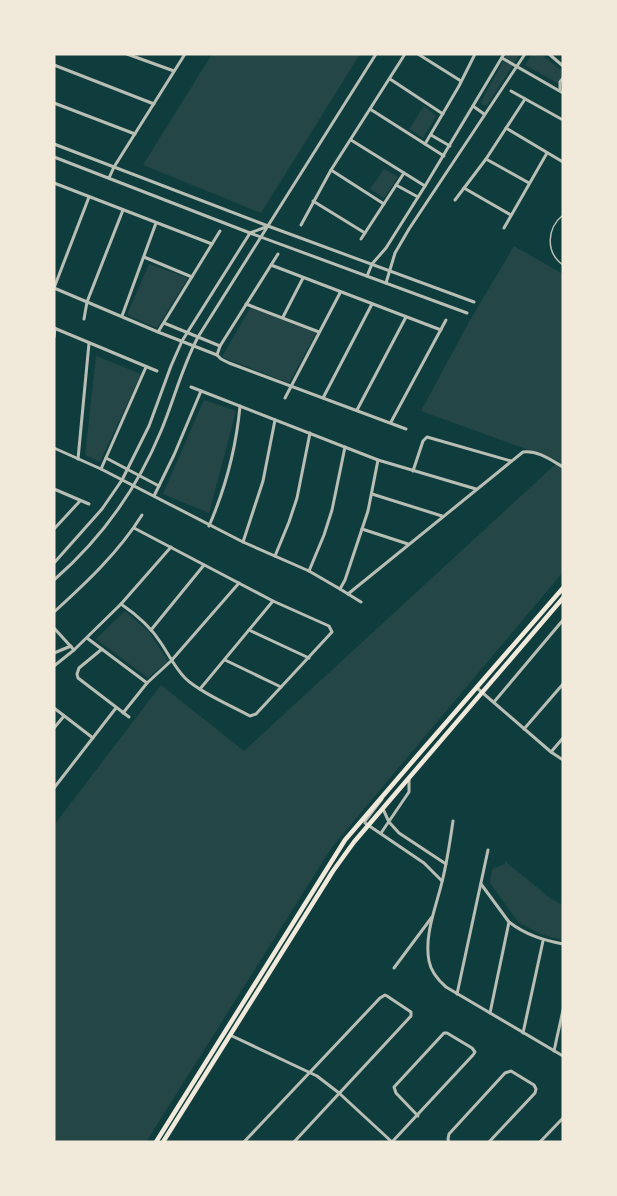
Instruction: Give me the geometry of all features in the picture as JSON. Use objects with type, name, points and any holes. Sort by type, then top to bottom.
[{"type":"main road","points":[[163,1142],[333,871],[368,825],[395,782],[563,588]]},
{"type":"main road","points":[[156,1142],[345,840],[409,776],[563,598]]},
{"type":"street","points":[[127,54],[174,71]]},
{"type":"street","points":[[109,178],[185,54]]},
{"type":"street","points":[[54,580],[95,539],[122,504],[139,476],[161,430],[198,337],[376,54]]},
{"type":"street","points":[[301,225],[331,170],[405,54]]},
{"type":"street","points":[[418,54],[461,81]]},
{"type":"street","points":[[425,144],[475,54]]},
{"type":"street","points":[[386,283],[395,253],[409,229],[525,54]]},
{"type":"street","points":[[549,54],[563,66]]},
{"type":"street","points":[[366,276],[444,156],[502,56],[562,93]]},
{"type":"street","points":[[54,65],[154,104]]},
{"type":"street","points":[[562,93],[559,85],[563,78]]},
{"type":"street","points":[[390,79],[443,114]]},
{"type":"street","points":[[511,91],[563,120]]},
{"type":"street","points":[[455,200],[486,159],[525,99]]},
{"type":"street","points":[[54,103],[135,134]]},
{"type":"street","points":[[473,106],[484,114]]},
{"type":"street","points":[[370,109],[444,156]]},
{"type":"street","points":[[506,128],[563,162]]},
{"type":"street","points":[[431,135],[450,146]]},
{"type":"street","points":[[351,140],[425,186]]},
{"type":"street","points":[[54,144],[474,302]]},
{"type":"street","points":[[504,228],[547,153]]},
{"type":"street","points":[[54,157],[250,233],[467,313]]},
{"type":"street","points":[[486,159],[529,183]]},
{"type":"street","points":[[331,170],[384,204]]},
{"type":"street","points":[[361,239],[404,173]]},
{"type":"street","points":[[54,185],[212,244]]},
{"type":"street","points":[[396,185],[418,197]]},
{"type":"street","points":[[464,188],[511,215]]},
{"type":"street","points":[[89,197],[54,288],[217,355],[229,363],[406,429]]},
{"type":"street","points":[[313,201],[365,232]]},
{"type":"street","points":[[84,319],[87,302],[123,210]]},
{"type":"street","points":[[122,316],[156,223]]},
{"type":"street","points":[[401,224],[409,229]]},
{"type":"street","points":[[54,563],[102,509],[122,480],[149,426],[182,341],[250,233],[268,226]]},
{"type":"street","points":[[158,332],[220,231]]},
{"type":"street","points":[[217,355],[220,346],[278,254]]},
{"type":"street","points":[[144,257],[192,277]]},
{"type":"street","points":[[271,265],[441,330]]},
{"type":"street","points":[[283,318],[303,278]]},
{"type":"street","points":[[285,398],[340,293]]},
{"type":"street","points":[[246,304],[319,332]]},
{"type":"street","points":[[323,398],[372,304]]},
{"type":"street","points":[[357,410],[406,317]]},
{"type":"street","points":[[391,423],[446,320]]},
{"type":"street","points":[[164,322],[220,346]]},
{"type":"street","points":[[54,337],[54,328],[157,371]]},
{"type":"street","points":[[78,459],[89,343]]},
{"type":"street","points":[[101,469],[146,367]]},
{"type":"street","points":[[191,387],[378,460],[476,489]]},
{"type":"street","points":[[153,496],[189,423],[201,391]]},
{"type":"street","points":[[209,526],[219,503],[231,463],[240,406]]},
{"type":"street","points":[[243,542],[263,481],[275,420]]},
{"type":"street","points":[[275,556],[297,498],[310,434]]},
{"type":"street","points":[[413,471],[423,441],[427,437],[511,461]]},
{"type":"street","points":[[54,447],[209,526],[309,571],[360,602]]},
{"type":"street","points":[[309,571],[332,510],[345,447]]},
{"type":"street","points":[[348,594],[520,453],[527,451],[549,458],[563,467]]},
{"type":"street","points":[[106,458],[159,486]]},
{"type":"street","points":[[340,589],[362,529],[372,494],[378,460]]},
{"type":"street","points":[[54,489],[89,504]]},
{"type":"street","points":[[372,494],[443,516]]},
{"type":"street","points":[[54,529],[80,501]]},
{"type":"street","points":[[54,612],[98,570],[134,528],[142,515]]},
{"type":"street","points":[[121,604],[152,630],[171,661],[186,679],[250,716],[256,714],[331,634],[332,630],[329,626],[273,601],[134,528]]},
{"type":"street","points":[[362,529],[408,544]]},
{"type":"street","points":[[58,663],[54,654],[73,648],[87,638],[121,604],[171,547]]},
{"type":"street","points":[[152,630],[204,565]]},
{"type":"street","points":[[123,713],[147,683],[171,661],[239,583]]},
{"type":"street","points":[[200,689],[273,601]]},
{"type":"street","points":[[494,702],[563,620]]},
{"type":"street","points":[[54,628],[73,648]]},
{"type":"street","points":[[249,630],[309,658]]},
{"type":"street","points":[[87,638],[147,683]]},
{"type":"street","points":[[54,666],[73,648]]},
{"type":"street","points":[[102,649],[79,668],[77,674],[80,681],[129,717]]},
{"type":"street","points":[[225,660],[281,687]]},
{"type":"street","points":[[524,729],[563,684]]},
{"type":"street","points":[[477,687],[551,753],[563,760]]},
{"type":"street","points":[[54,708],[93,738]]},
{"type":"street","points":[[54,788],[116,708]]},
{"type":"street","points":[[54,728],[64,716]]},
{"type":"street","points":[[551,753],[563,738]]},
{"type":"street","points":[[381,833],[409,792],[409,776]]},
{"type":"street","points":[[377,808],[405,838],[446,864]]},
{"type":"street","points":[[453,821],[428,945],[431,970],[439,981],[457,994],[563,1056]]},
{"type":"street","points":[[368,825],[424,863],[442,880]]},
{"type":"street","points":[[457,994],[488,850]]},
{"type":"street","points":[[481,884],[509,922],[544,940],[563,944]]},
{"type":"street","points":[[394,968],[433,915]]},
{"type":"street","points":[[490,1013],[509,922]]},
{"type":"street","points":[[523,1033],[544,940]]},
{"type":"street","points":[[243,1142],[380,998],[385,995],[411,1012],[412,1014],[294,1142]]},
{"type":"street","points":[[554,1051],[563,1010]]},
{"type":"street","points":[[230,1035],[310,1072],[339,1094],[392,1142],[418,1116],[475,1052],[446,1033],[394,1087],[396,1093],[418,1116]]},
{"type":"street","points":[[449,1142],[450,1134],[503,1075],[511,1071],[534,1085],[535,1093],[489,1142]]},
{"type":"street","points":[[540,1142],[563,1118]]},
{"type":"lane","points":[[563,215],[554,223],[550,240],[557,261],[563,265]]},
{"type":"shaded area","points":[[212,54],[360,54],[261,213],[143,165]]},
{"type":"shaded area","points":[[507,54],[520,54],[487,105],[483,105],[481,102]]},
{"type":"shaded area","points":[[532,54],[541,54],[563,72],[563,86],[525,65]]},
{"type":"shaded area","points":[[424,106],[436,116],[423,138],[409,129]]},
{"type":"shaded area","points":[[384,169],[398,177],[384,198],[370,189]]},
{"type":"shaded area","points":[[514,246],[563,274],[563,572],[332,847],[146,1142],[54,1142],[54,825],[161,685],[244,751],[559,461],[421,411],[469,322]]},
{"type":"shaded area","points":[[149,264],[188,278],[157,328],[127,315]]},
{"type":"shaded area","points":[[251,307],[316,333],[289,383],[222,357]]},
{"type":"shaded area","points":[[96,356],[141,374],[100,462],[85,455]]},
{"type":"shaded area","points":[[204,400],[236,411],[209,513],[163,494]]},
{"type":"shaded area","points":[[125,611],[149,632],[168,661],[148,678],[96,639]]},
{"type":"shaded area","points":[[505,861],[551,899],[563,905],[563,940],[543,935],[518,922],[490,883],[492,869],[505,864]]}]
